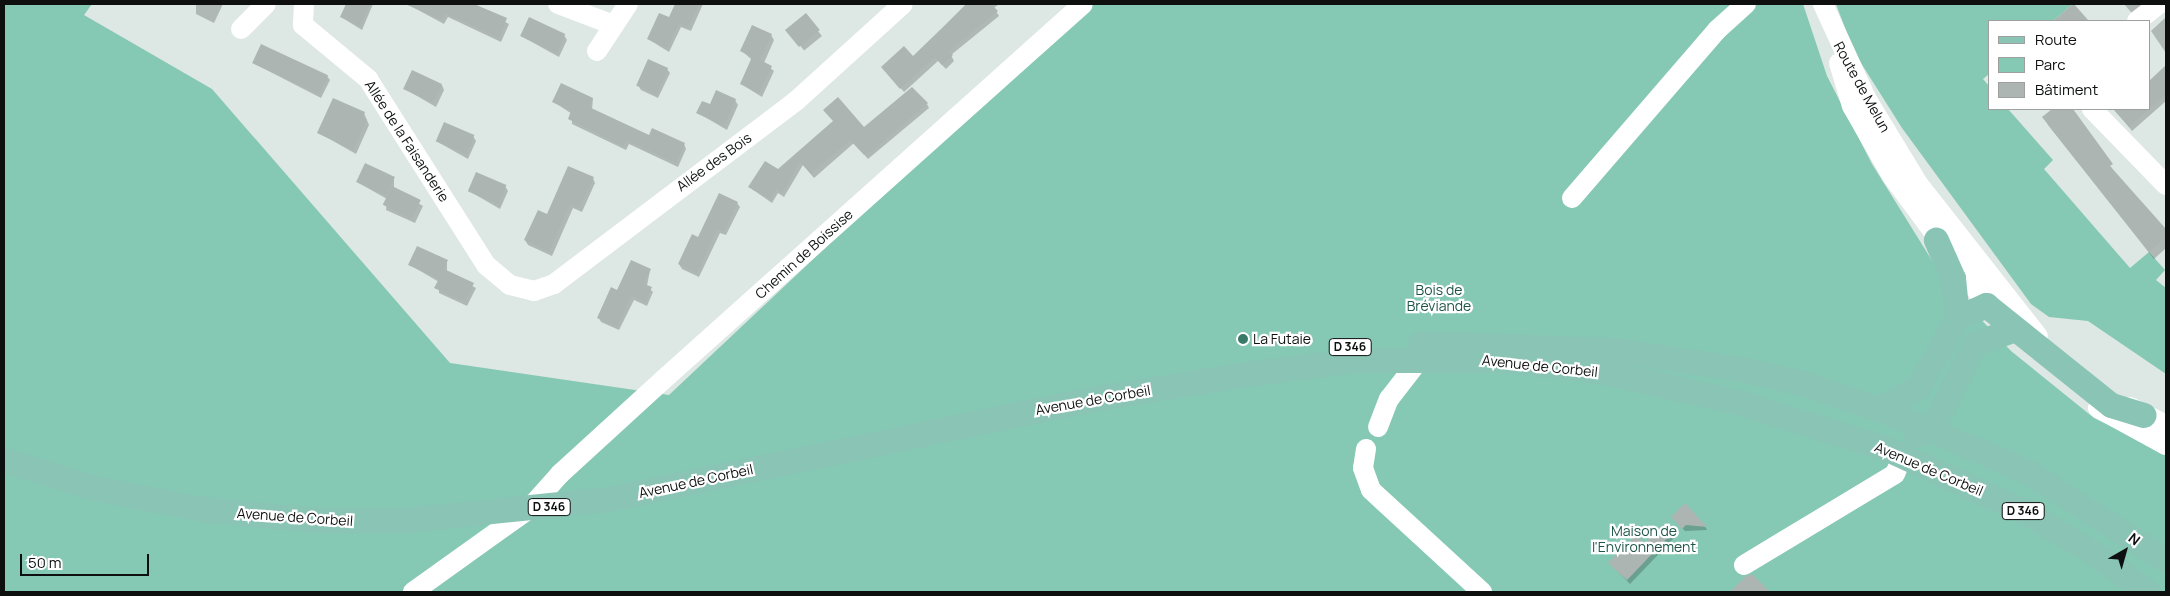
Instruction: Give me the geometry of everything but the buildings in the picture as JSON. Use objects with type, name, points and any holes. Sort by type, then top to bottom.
[{"type":"main road","points":[[1936,240],[1953,278],[1957,318]]},
{"type":"main road","points":[[1912,435],[1918,387],[1957,318],[1993,294]]},
{"type":"main road","points":[[1912,435],[1950,392],[1974,344],[1993,294]]},
{"type":"main road","points":[[1993,294],[2104,400],[2143,415]]},
{"type":"main road","points":[[1974,344],[2009,331]]},
{"type":"main road","name":"D 346","points":[[1091,399],[1224,367],[1325,349],[1455,342],[1615,350],[1741,369],[1879,408],[1912,435],[1976,447],[2102,516],[2166,560]]},
{"type":"main road","name":"Avenue de Corbeil","points":[[4,460],[144,500],[251,516],[361,521],[528,510],[608,499],[1091,399],[1354,360],[1506,360],[1600,371],[1738,402],[1912,435],[1928,466],[2021,510],[2094,552],[2148,592]]},
{"type":"main road","points":[[1879,408],[1918,387]]},
{"type":"main road","points":[[1950,392],[1961,426],[1976,447]]},
{"type":"street","points":[[241,29],[266,4]]},
{"type":"street","name":"Allée de la Faisanderie","points":[[300,4],[303,24],[368,79],[486,265],[510,285]]},
{"type":"street","points":[[558,4],[611,24]]},
{"type":"street","points":[[596,51],[611,24],[628,4]]},
{"type":"street","name":"Allée des Bois","points":[[510,285],[534,291],[554,284],[796,102],[903,4]]},
{"type":"street","name":"Chemin de Boissise","points":[[413,592],[528,510],[636,404],[1083,4]]},
{"type":"street","points":[[1572,198],[1717,30],[1746,4]]},
{"type":"street","points":[[1823,4],[1835,36]]},
{"type":"street","points":[[2139,20],[2158,4]]},
{"type":"street","name":"Route de Melun","points":[[1835,36],[1852,106],[1892,176],[1936,240],[1993,294]]},
{"type":"street","name":"Route de Melun","points":[[1835,36],[1918,185],[1993,294]]},
{"type":"street","points":[[2093,110],[2166,185]]},
{"type":"street","points":[[1993,294],[2009,331],[2094,405],[2166,445]]},
{"type":"street","points":[[1378,427],[1388,399],[1420,359]]},
{"type":"street","points":[[2143,415],[2166,425]]},
{"type":"street","points":[[1744,565],[1895,474],[1912,435]]},
{"type":"street","points":[[1366,448],[1363,468],[1370,490],[1482,592]]},
{"type":"green space","name":"Bois de Bréviande","points":[[4,4],[92,4],[84,15],[212,89],[450,363],[669,395],[1084,4],[1803,4],[1827,76],[1872,164],[1946,283],[2011,351],[2094,418],[2166,453],[2166,592],[4,592]]},
{"type":"green space","points":[[1836,4],[2073,4],[2054,20],[1988,20],[1988,75],[1983,79],[1988,85],[1988,110],[2009,110],[2053,160],[2044,169],[2130,268],[2149,252],[2165,270],[2156,280],[2166,288],[2166,374],[2088,321],[2049,317],[2031,304],[1902,128],[1854,52]]},
{"type":"place","name":"La Futaie","points":[[1243,339]]},
{"type":"park label","name":"Maison de l'Environnement","points":[[1644,540]]}]
